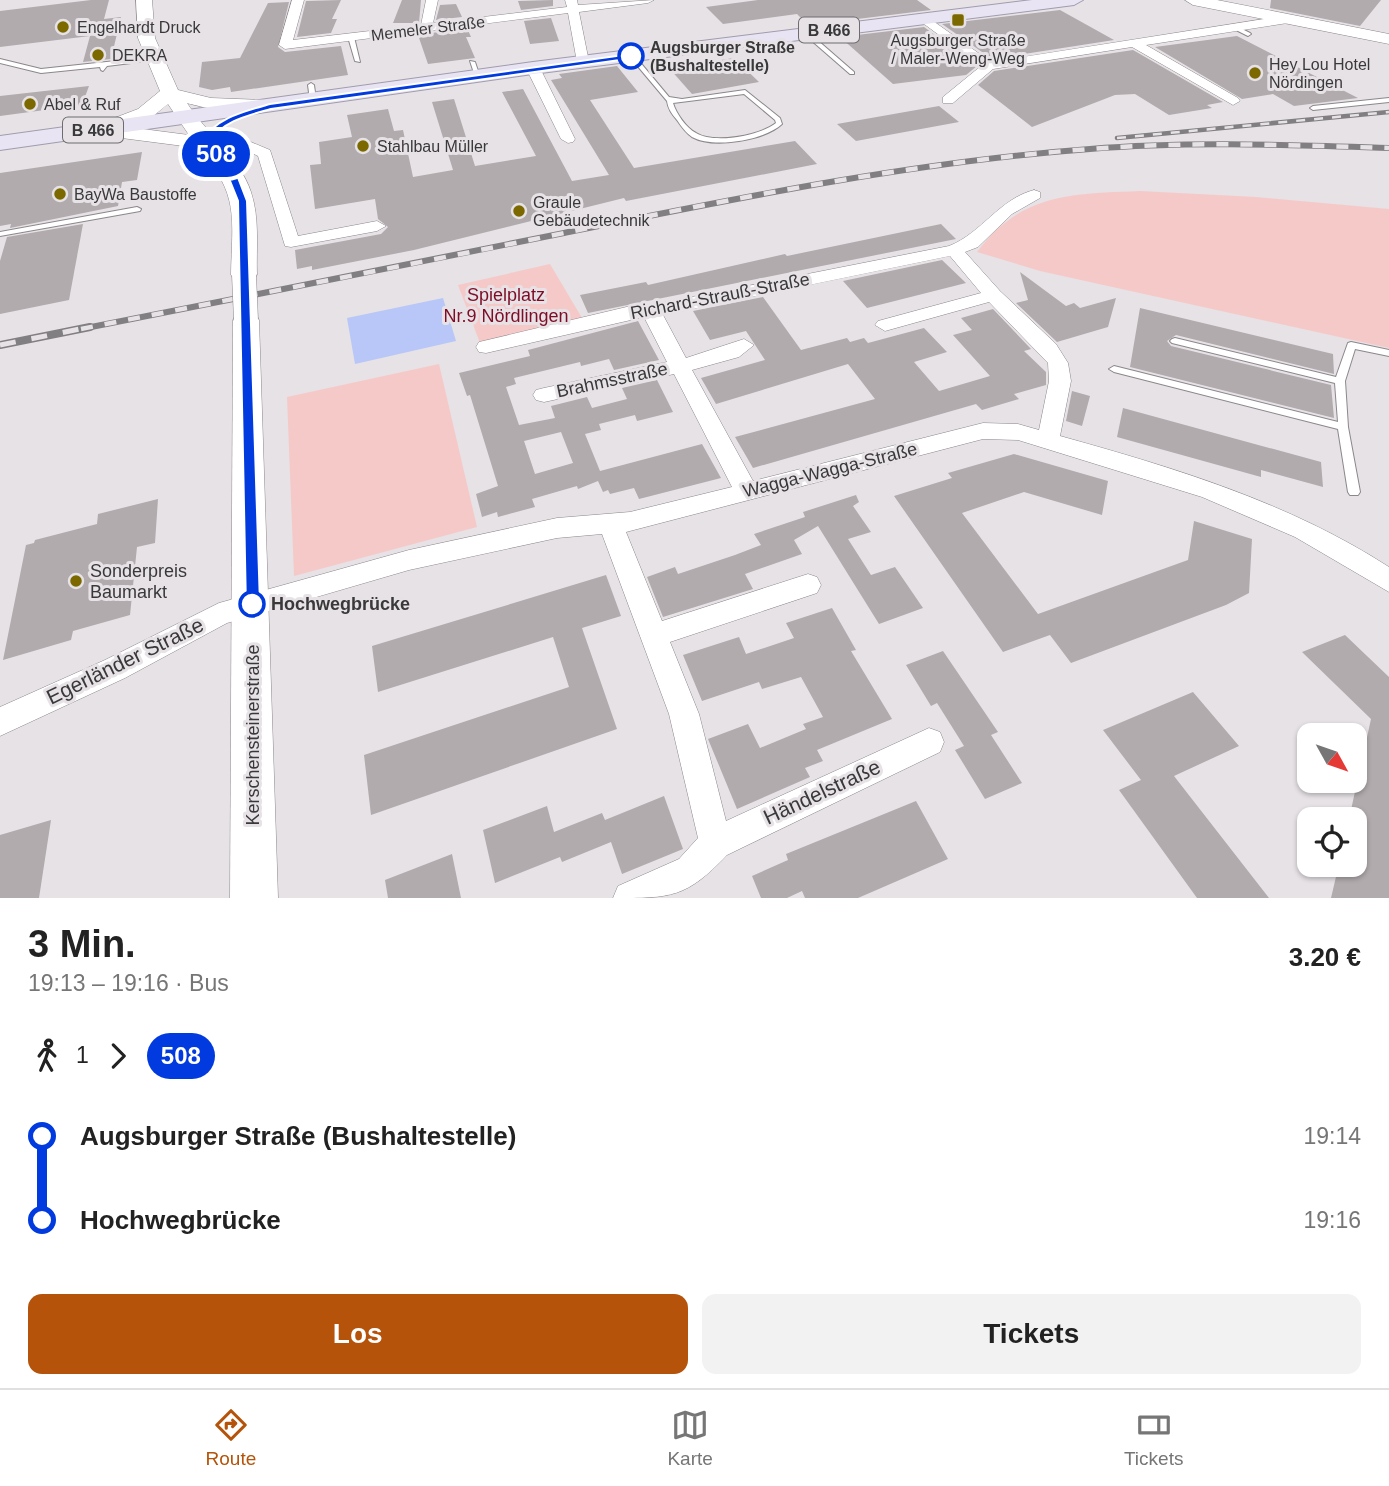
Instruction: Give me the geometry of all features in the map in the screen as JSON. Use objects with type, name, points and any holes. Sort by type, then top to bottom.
[{"type":"main road","name":"B 466","points":[[0,143],[270,106],[312,93],[475,69],[533,68],[1074,0]]},
{"type":"street","points":[[144,0],[143,9],[153,59],[169,93],[206,143]]},
{"type":"street","name":"Memeler Straße","points":[[298,0],[285,45],[426,28],[571,5],[639,1]]},
{"type":"street","points":[[426,28],[432,0]]},
{"type":"street","points":[[1193,0],[1389,39]]},
{"type":"street","points":[[571,5],[583,62]]},
{"type":"street","points":[[1240,10],[1254,20],[1246,30]]},
{"type":"street","points":[[922,18],[989,66]]},
{"type":"street","points":[[948,100],[989,66],[1246,30],[1290,19]]},
{"type":"street","points":[[1135,44],[1233,101]]},
{"type":"street","points":[[533,68],[568,139]]},
{"type":"street","points":[[169,93],[211,104],[270,106]]},
{"type":"street","points":[[103,129],[145,113],[169,93]]},
{"type":"street","points":[[206,143],[217,126],[270,106]]},
{"type":"street","points":[[103,129],[206,143],[246,145],[265,153],[291,242],[377,226]]},
{"type":"street","name":"Kerschensteinerstraße","points":[[206,143],[226,166],[241,193],[252,604],[254,898]]},
{"type":"street","name":"Richard-Strauß-Straße","points":[[486,347],[635,311],[651,312],[954,250],[972,243],[1006,210],[1034,195]]},
{"type":"street","points":[[954,250],[993,295],[1049,349],[1058,363],[1060,381],[1048,441]]},
{"type":"street","points":[[885,325],[993,295]]},
{"type":"street","name":"Brahmsstraße","points":[[651,312],[746,491]]},
{"type":"street","name":"Brahmsstraße","points":[[544,395],[679,365],[699,356],[732,352],[744,345]]},
{"type":"street","name":"Wagga-Wagga-Straße","points":[[252,604],[450,552],[557,528],[611,525],[983,431],[1018,432],[1221,496],[1324,539],[1389,581]]},
{"type":"street","points":[[611,525],[656,635],[684,714],[715,843]]},
{"type":"street","points":[[656,635],[808,585]]},
{"type":"street","name":"Egerländer Straße","points":[[0,722],[115,669],[219,614],[252,604]]},
{"type":"street","name":"Händelstraße","points":[[630,898],[691,871],[715,843],[929,742]]},
{"type":"lane","points":[[806,33],[852,73]]},
{"type":"lane","points":[[351,37],[358,61]]},
{"type":"lane","points":[[632,56],[663,96],[670,100],[745,92],[778,119],[779,124],[771,131],[752,135],[705,139],[690,131],[670,108],[670,100]]},
{"type":"lane","points":[[0,61],[41,71],[103,68],[153,59]]},
{"type":"lane","points":[[1313,108],[1389,100]]},
{"type":"lane","points":[[0,234],[137,209]]},
{"type":"lane","points":[[1175,341],[1340,381]]},
{"type":"lane","points":[[1354,492],[1343,427],[1340,381],[1351,345],[1389,353]]},
{"type":"lane","points":[[1114,369],[1343,427]]},
{"type":"green space","points":[[1140,191],[1256,197],[1389,209],[1389,348],[1040,271],[977,252],[994,232],[1031,207],[1071,196]]},
{"type":"green space","name":"Spielplatz Nr.9 Nördlingen","points":[[550,264],[582,318],[480,343],[458,285]]},
{"type":"green space","points":[[439,364],[477,527],[294,576],[287,397]]},
{"type":"water","points":[[443,298],[456,341],[355,364],[347,318]]},
{"type":"building","name":"Engelhardt Druck","points":[[109,0],[104,19],[121,17],[111,59],[83,62],[90,36],[0,47],[0,11]]},
{"type":"building","points":[[341,0],[332,19],[337,19],[331,33],[297,37],[306,1]]},
{"type":"building","points":[[402,0],[421,0],[419,23],[393,23]]},
{"type":"building","points":[[553,0],[553,6],[521,10],[518,1]]},
{"type":"building","points":[[758,0],[917,0],[931,10],[808,25],[797,14],[723,24],[706,7]]},
{"type":"building","points":[[1271,0],[1381,0],[1360,26],[1270,8]]},
{"type":"building","points":[[289,2],[278,47],[285,52],[341,46],[348,75],[231,92],[230,87],[212,90],[199,87],[202,62],[240,58],[268,3]]},
{"type":"building","points":[[456,4],[462,17],[436,20],[440,5]]},
{"type":"building","points":[[1060,10],[1114,40],[992,59],[942,24]]},
{"type":"building","points":[[551,18],[559,41],[530,44],[524,21]]},
{"type":"building","points":[[924,27],[977,66],[966,75],[893,84],[840,37]]},
{"type":"building","points":[[467,28],[471,37],[466,37],[475,58],[428,64],[418,35]]},
{"type":"building","points":[[1237,36],[1358,98],[1294,106],[1273,94],[1242,99],[1155,47]]},
{"type":"building","points":[[1133,50],[1223,102],[1207,105],[1212,108],[1169,115],[1135,94],[1115,95],[1032,127],[978,85],[994,71]]},
{"type":"building","points":[[734,58],[759,82],[692,94],[669,68]]},
{"type":"building","points":[[617,66],[638,92],[590,100],[634,168],[795,141],[817,164],[626,201],[624,198],[414,250],[312,270],[312,266],[297,269],[295,250],[381,234],[388,227],[378,219],[375,199],[315,209],[310,165],[321,164],[319,142],[352,137],[347,115],[388,109],[394,131],[403,130],[413,177],[453,170],[432,102],[454,99],[475,166],[536,156],[502,92],[523,89],[572,181],[609,175],[551,80],[562,78],[559,74]]},
{"type":"building","points":[[89,86],[82,105],[0,116],[0,96]]},
{"type":"building","points":[[939,106],[959,122],[856,141],[837,124]]},
{"type":"building","name":"BayWa Baustoffe","points":[[142,152],[137,180],[122,182],[118,206],[10,228],[11,224],[0,226],[0,173]]},
{"type":"building","points":[[83,224],[69,300],[0,314],[0,261],[7,237]]},
{"type":"building","points":[[941,224],[956,239],[588,313],[580,295],[646,282],[648,285],[785,254],[787,256]]},
{"type":"building","points":[[942,260],[966,283],[867,308],[843,281]]},
{"type":"building","points":[[1020,272],[1066,306],[1074,303],[1080,308],[1116,298],[1108,327],[1057,342],[1016,303],[1028,300]]},
{"type":"building","points":[[763,297],[801,350],[847,338],[850,342],[864,338],[868,343],[924,328],[947,352],[914,362],[939,391],[990,376],[953,335],[972,330],[961,318],[993,309],[1031,349],[1024,351],[1046,372],[1046,385],[1014,394],[1019,399],[982,410],[976,404],[753,468],[735,437],[875,399],[848,364],[716,404],[701,378],[765,360],[746,331],[710,340],[693,311]]},
{"type":"building","points":[[1140,308],[1333,354],[1334,374],[1176,335],[1167,341],[1171,346],[1331,385],[1334,418],[1130,367]]},
{"type":"building","points":[[638,321],[659,360],[614,370],[609,359],[581,366],[580,362],[514,378],[516,384],[506,387],[519,425],[555,418],[551,406],[587,397],[592,408],[627,399],[622,388],[657,380],[673,412],[637,421],[635,415],[599,424],[601,430],[585,434],[600,471],[702,444],[721,478],[639,499],[634,488],[610,494],[608,490],[603,492],[598,481],[578,489],[577,486],[532,499],[535,507],[498,517],[497,512],[482,517],[476,494],[498,486],[470,395],[467,396],[459,373],[530,356],[528,350]],"holes":[[[561,432],[573,463],[535,474],[524,441]]]},
{"type":"building","points":[[1072,391],[1090,396],[1082,426],[1066,421]]},
{"type":"building","points":[[1123,408],[1321,462],[1323,487],[1261,470],[1261,477],[1117,437]]},
{"type":"building","points":[[1014,454],[1108,481],[1102,515],[1024,492],[962,513],[1038,614],[1188,560],[1194,521],[1252,539],[1249,593],[1226,605],[1071,663],[1050,635],[1003,652],[894,496],[952,478],[948,473]]},
{"type":"building","points":[[856,495],[859,502],[853,506],[871,532],[848,539],[871,575],[895,567],[923,608],[879,624],[818,526],[794,540],[802,554],[745,574],[753,589],[663,617],[647,577],[675,567],[678,574],[761,545],[754,534],[805,517],[803,512]]},
{"type":"building","name":"Sonderpreis Baumarkt","points":[[158,499],[155,543],[137,547],[130,615],[73,631],[71,640],[3,660],[26,545],[34,543],[35,540],[97,524],[98,514]]},
{"type":"building","points":[[606,575],[621,616],[582,628],[617,729],[371,815],[364,755],[569,687],[553,637],[378,692],[372,646]]},
{"type":"building","points":[[832,608],[856,650],[851,651],[892,719],[817,750],[823,761],[805,768],[810,777],[737,809],[708,739],[748,724],[760,748],[806,729],[803,724],[823,717],[801,677],[762,689],[759,682],[702,701],[683,655],[739,637],[746,654],[794,638],[786,623]]},
{"type":"building","points":[[1345,635],[1389,677],[1389,898],[1331,898],[1336,877],[1367,877],[1367,807],[1352,807],[1355,793],[1367,793],[1367,737],[1371,719],[1302,652]]},
{"type":"building","points":[[943,651],[998,732],[991,735],[1022,783],[985,799],[955,750],[964,746],[937,703],[931,706],[906,665]]},
{"type":"building","points":[[1193,692],[1239,746],[1174,776],[1269,898],[1197,898],[1119,790],[1141,780],[1103,730]]},
{"type":"building","points":[[664,796],[683,849],[622,874],[611,842],[562,862],[560,857],[495,883],[483,830],[547,806],[554,832],[602,813],[605,820]]},
{"type":"building","points":[[916,801],[948,859],[858,898],[805,898],[802,891],[787,898],[761,898],[752,876],[788,860],[786,854]]},
{"type":"building","points":[[51,820],[39,898],[0,898],[0,835]]},
{"type":"building","points":[[452,854],[461,898],[388,898],[385,880]]},
{"type":"railway","points":[[1117,138],[1389,112]]},
{"type":"railway","points":[[81,329],[760,194],[892,172],[1024,155],[1164,145],[1389,148]]},
{"type":"railway","points":[[0,345],[90,327]]},
{"type":"bus line","name":"508","points":[[252,604],[243,201],[232,175],[206,143],[210,133],[217,126],[234,118],[270,106],[631,56]]},
{"type":"place","name":"Augsburger Straße / Maler-Weng-Weg","points":[[958,20]]},
{"type":"place","name":"Engelhardt Druck","points":[[63,27]]},
{"type":"place","name":"DEKRA","points":[[98,55]]},
{"type":"place","name":"Augsburger Straße (Bushaltestelle)","points":[[631,56]]},
{"type":"place","name":"Hey Lou Hotel Nördingen","points":[[1255,73]]},
{"type":"place","name":"Abel & Ruf","points":[[30,104]]},
{"type":"place","name":"Stahlbau Müller","points":[[363,146]]},
{"type":"place","name":"BayWa Baustoffe","points":[[60,194]]},
{"type":"place","name":"Graule Gebäudetechnik","points":[[519,211]]},
{"type":"place","name":"Sonderpreis Baumarkt","points":[[76,581]]},
{"type":"place","name":"Hochwegbrücke","points":[[252,604]]}]
